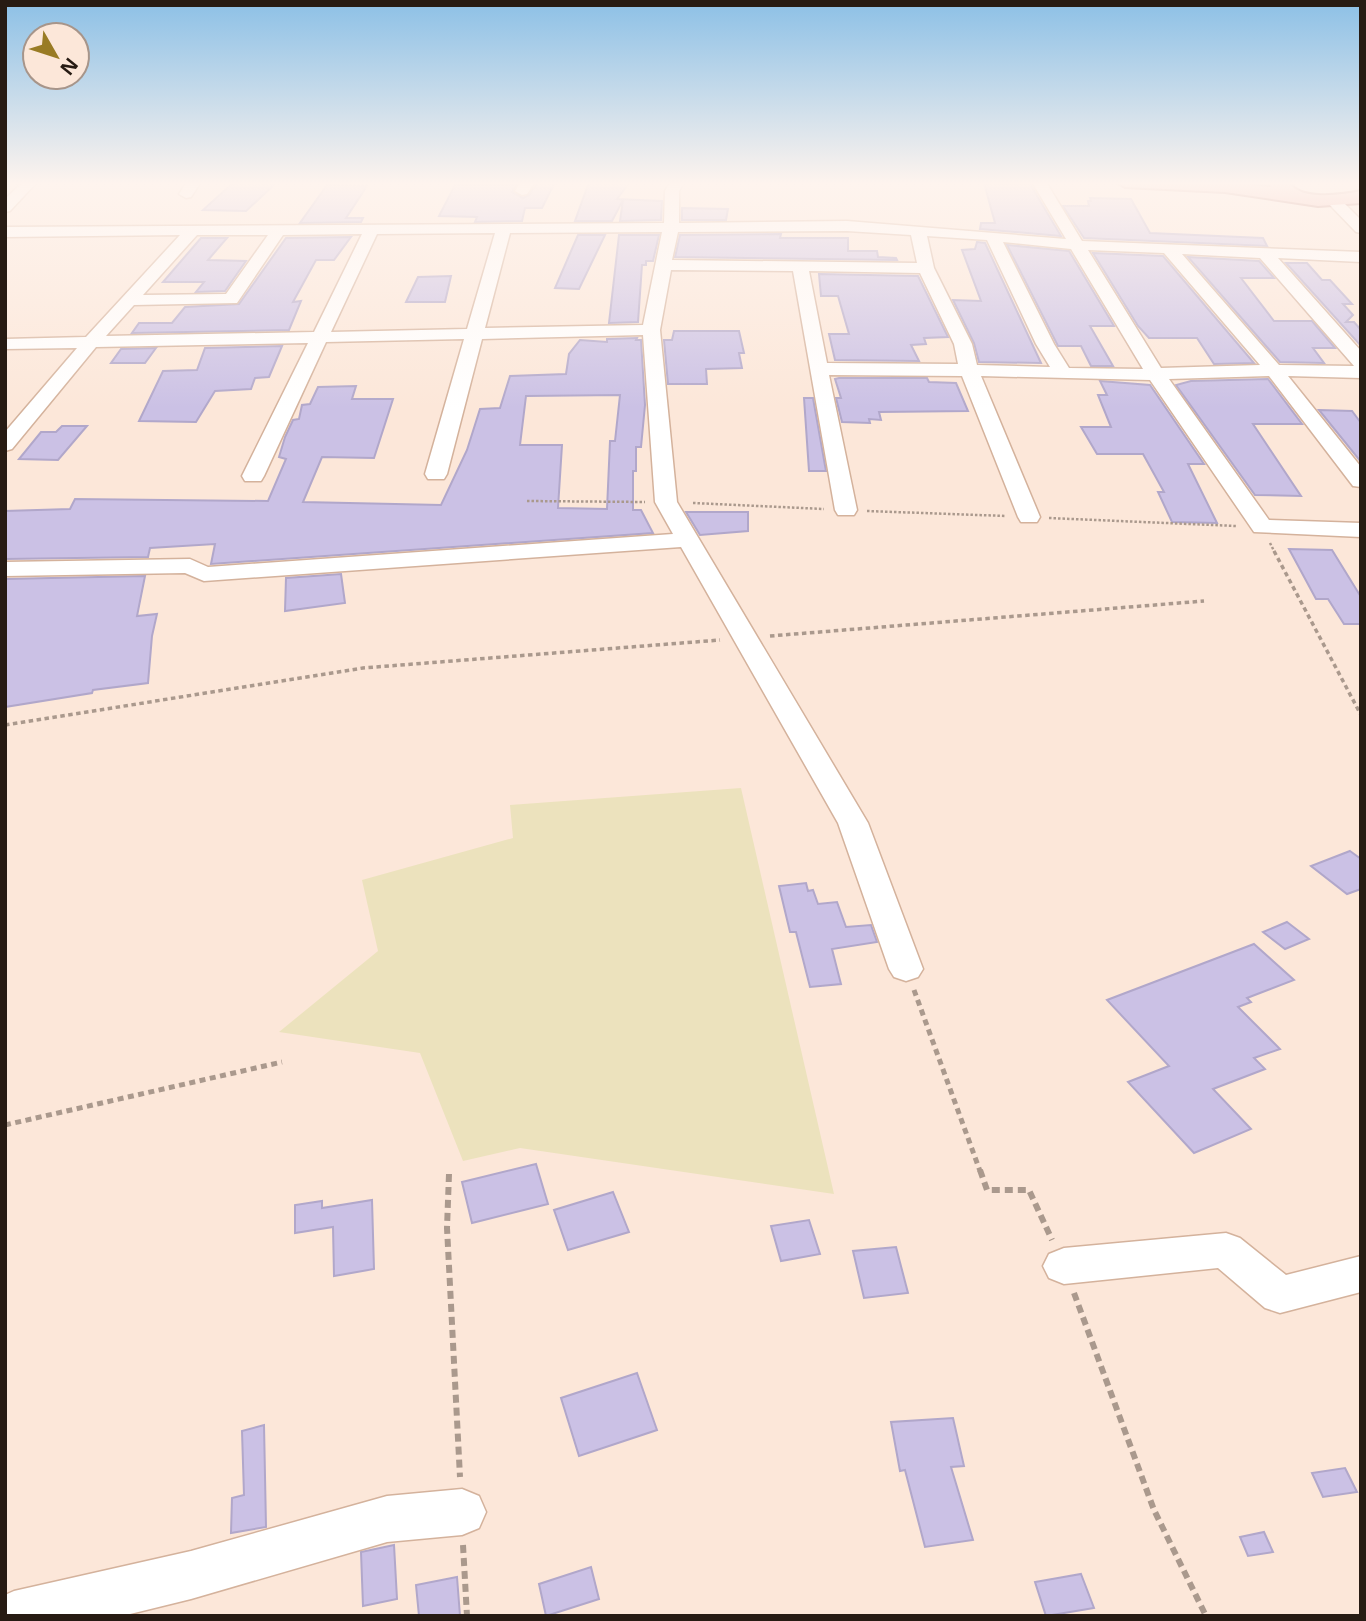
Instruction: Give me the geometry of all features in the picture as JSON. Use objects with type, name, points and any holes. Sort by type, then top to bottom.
[{"type":"street","points":[[5,445],[92,341],[168,258]]},
{"type":"street","points":[[129,300],[231,299],[260,258]]},
{"type":"street","points":[[253,476],[358,258]]},
{"type":"street","points":[[436,474],[496,258]]},
{"type":"street","points":[[665,258],[652,330],[666,502],[853,823],[906,970]]},
{"type":"street","points":[[924,258],[926,268],[963,344],[970,370],[1029,517]]},
{"type":"street","points":[[1003,258],[1045,344],[1063,373]]},
{"type":"street","points":[[1084,258],[1225,476],[1262,527],[1361,530]]},
{"type":"street","points":[[1177,258],[1274,370],[1361,481]]},
{"type":"street","points":[[1269,258],[1361,363]]},
{"type":"street","points":[[663,265],[926,268]]},
{"type":"street","points":[[800,268],[846,510]]},
{"type":"street","points":[[5,344],[652,330]]},
{"type":"street","points":[[819,369],[1120,375],[1274,370],[1361,373]]},
{"type":"street","points":[[5,569],[190,566],[204,574],[689,540]]},
{"type":"street","points":[[1064,1266],[1226,1250],[1280,1295],[1361,1274]]},
{"type":"street","points":[[13,1616],[191,1576],[387,1519],[462,1512]]},
{"type":"path","points":[[527,501],[666,502],[1262,527],[1361,715]]},
{"type":"path","points":[[5,725],[363,668],[1204,601]]},
{"type":"path","points":[[5,1125],[282,1062]]},
{"type":"path","points":[[449,1174],[447,1228],[467,1616]]},
{"type":"sand","points":[[741,788],[834,1194],[520,1148],[463,1161],[420,1053],[279,1032],[378,951],[362,880],[513,838],[510,805]]},
{"type":"building","points":[[184,258],[246,261],[225,291],[196,292],[204,282],[163,282]]},
{"type":"building","points":[[272,258],[336,258],[334,260],[316,260],[293,302],[301,301],[289,330],[132,333],[139,323],[172,323],[185,307],[239,304]]},
{"type":"building","points":[[568,258],[594,258],[579,289],[555,288]]},
{"type":"building","points":[[616,258],[654,258],[653,261],[646,261],[646,265],[642,265],[638,322],[609,323]]},
{"type":"building","points":[[723,258],[890,258],[897,260]]},
{"type":"building","points":[[965,258],[992,258],[1041,363],[979,362],[974,343],[953,300],[981,301]]},
{"type":"building","points":[[1013,258],[1073,258],[1114,326],[1090,326],[1113,366],[1091,366],[1081,346],[1058,346]]},
{"type":"building","points":[[1096,258],[1164,258],[1254,363],[1214,364],[1197,338],[1149,338],[1138,326]]},
{"type":"building","points":[[1189,258],[1259,261],[1274,278],[1241,278],[1274,321],[1312,321],[1335,348],[1313,348],[1324,363],[1280,362]]},
{"type":"building","points":[[1286,263],[1307,263],[1322,280],[1330,280],[1352,304],[1343,304],[1353,315],[1346,322],[1354,322],[1361,330],[1361,346]]},
{"type":"building","points":[[819,274],[918,276],[948,337],[924,338],[926,344],[911,345],[919,361],[835,360],[829,334],[849,334],[838,296],[821,296]]},
{"type":"building","points":[[451,276],[445,302],[406,302],[418,277]]},
{"type":"building","points":[[674,331],[739,331],[744,353],[739,353],[742,368],[706,369],[707,384],[668,384],[664,340],[672,340]]},
{"type":"building","points":[[607,339],[641,340],[645,405],[641,447],[636,447],[636,471],[633,471],[633,510],[641,510],[653,533],[211,564],[215,544],[150,548],[148,557],[5,559],[5,511],[70,509],[75,499],[268,501],[286,459],[279,457],[285,437],[293,420],[299,419],[302,405],[310,404],[318,387],[356,386],[352,399],[393,399],[374,458],[322,457],[303,502],[441,505],[467,450],[480,409],[500,408],[510,376],[566,374],[569,354],[580,340],[607,342]],"holes":[[[620,395],[615,441],[610,441],[607,509],[558,508],[562,445],[520,445],[526,396]]]},
{"type":"building","points":[[282,346],[269,377],[255,378],[251,389],[215,391],[196,422],[139,421],[163,371],[197,370],[205,348]]},
{"type":"building","points":[[156,348],[145,363],[111,363],[121,349]]},
{"type":"building","points":[[927,378],[929,382],[956,383],[968,411],[879,412],[881,420],[869,419],[870,423],[842,422],[836,398],[841,398],[835,379]]},
{"type":"building","points":[[1268,379],[1302,424],[1253,424],[1301,496],[1255,495],[1176,385],[1191,381]]},
{"type":"building","points":[[1100,381],[1150,385],[1204,464],[1188,464],[1217,523],[1172,522],[1158,492],[1164,492],[1143,454],[1097,454],[1081,427],[1111,427],[1098,395],[1107,395]]},
{"type":"building","points":[[804,398],[813,398],[826,471],[809,471]]},
{"type":"building","points":[[1319,410],[1352,411],[1361,423],[1361,462]]},
{"type":"building","points":[[62,426],[87,426],[58,460],[19,459],[41,432],[56,432]]},
{"type":"building","points":[[686,512],[748,512],[748,531],[700,535]]},
{"type":"building","points":[[1289,549],[1332,550],[1361,597],[1361,624],[1344,624],[1328,599],[1316,599]]},
{"type":"building","points":[[341,574],[345,603],[285,611],[286,578]]},
{"type":"building","points":[[145,576],[137,616],[157,614],[152,636],[148,683],[93,690],[92,693],[5,707],[5,579]]},
{"type":"building","points":[[1350,851],[1361,859],[1361,889],[1347,894],[1311,866]]},
{"type":"building","points":[[806,883],[808,891],[813,890],[818,904],[837,902],[846,927],[871,925],[877,942],[832,949],[841,984],[810,987],[796,932],[790,932],[779,886]]},
{"type":"building","points":[[1287,922],[1309,939],[1285,949],[1263,932]]},
{"type":"building","points":[[1254,944],[1294,980],[1247,998],[1251,1002],[1238,1007],[1280,1049],[1254,1058],[1265,1069],[1213,1089],[1251,1129],[1194,1153],[1128,1082],[1169,1066],[1107,1000]]},
{"type":"building","points":[[536,1164],[548,1204],[472,1223],[462,1182]]},
{"type":"building","points":[[613,1192],[629,1232],[568,1250],[554,1210]]},
{"type":"building","points":[[372,1200],[374,1269],[334,1276],[333,1227],[295,1233],[295,1205],[322,1201],[322,1208]]},
{"type":"building","points":[[809,1220],[820,1254],[781,1261],[771,1226]]},
{"type":"building","points":[[896,1247],[908,1293],[864,1298],[853,1251]]},
{"type":"building","points":[[637,1373],[657,1430],[579,1456],[561,1398]]},
{"type":"building","points":[[953,1418],[964,1466],[951,1467],[973,1540],[925,1547],[905,1470],[900,1471],[891,1422]]},
{"type":"building","points":[[264,1425],[266,1527],[231,1533],[232,1498],[244,1495],[242,1431]]},
{"type":"building","points":[[1345,1468],[1357,1492],[1323,1497],[1312,1473]]},
{"type":"building","points":[[1264,1532],[1273,1552],[1248,1556],[1240,1537]]},
{"type":"building","points":[[394,1545],[397,1599],[363,1606],[361,1552]]},
{"type":"building","points":[[591,1567],[599,1599],[546,1616],[539,1584]]},
{"type":"building","points":[[1081,1574],[1094,1608],[1046,1616],[1035,1582]]},
{"type":"building","points":[[457,1577],[460,1616],[419,1616],[416,1585]]}]
